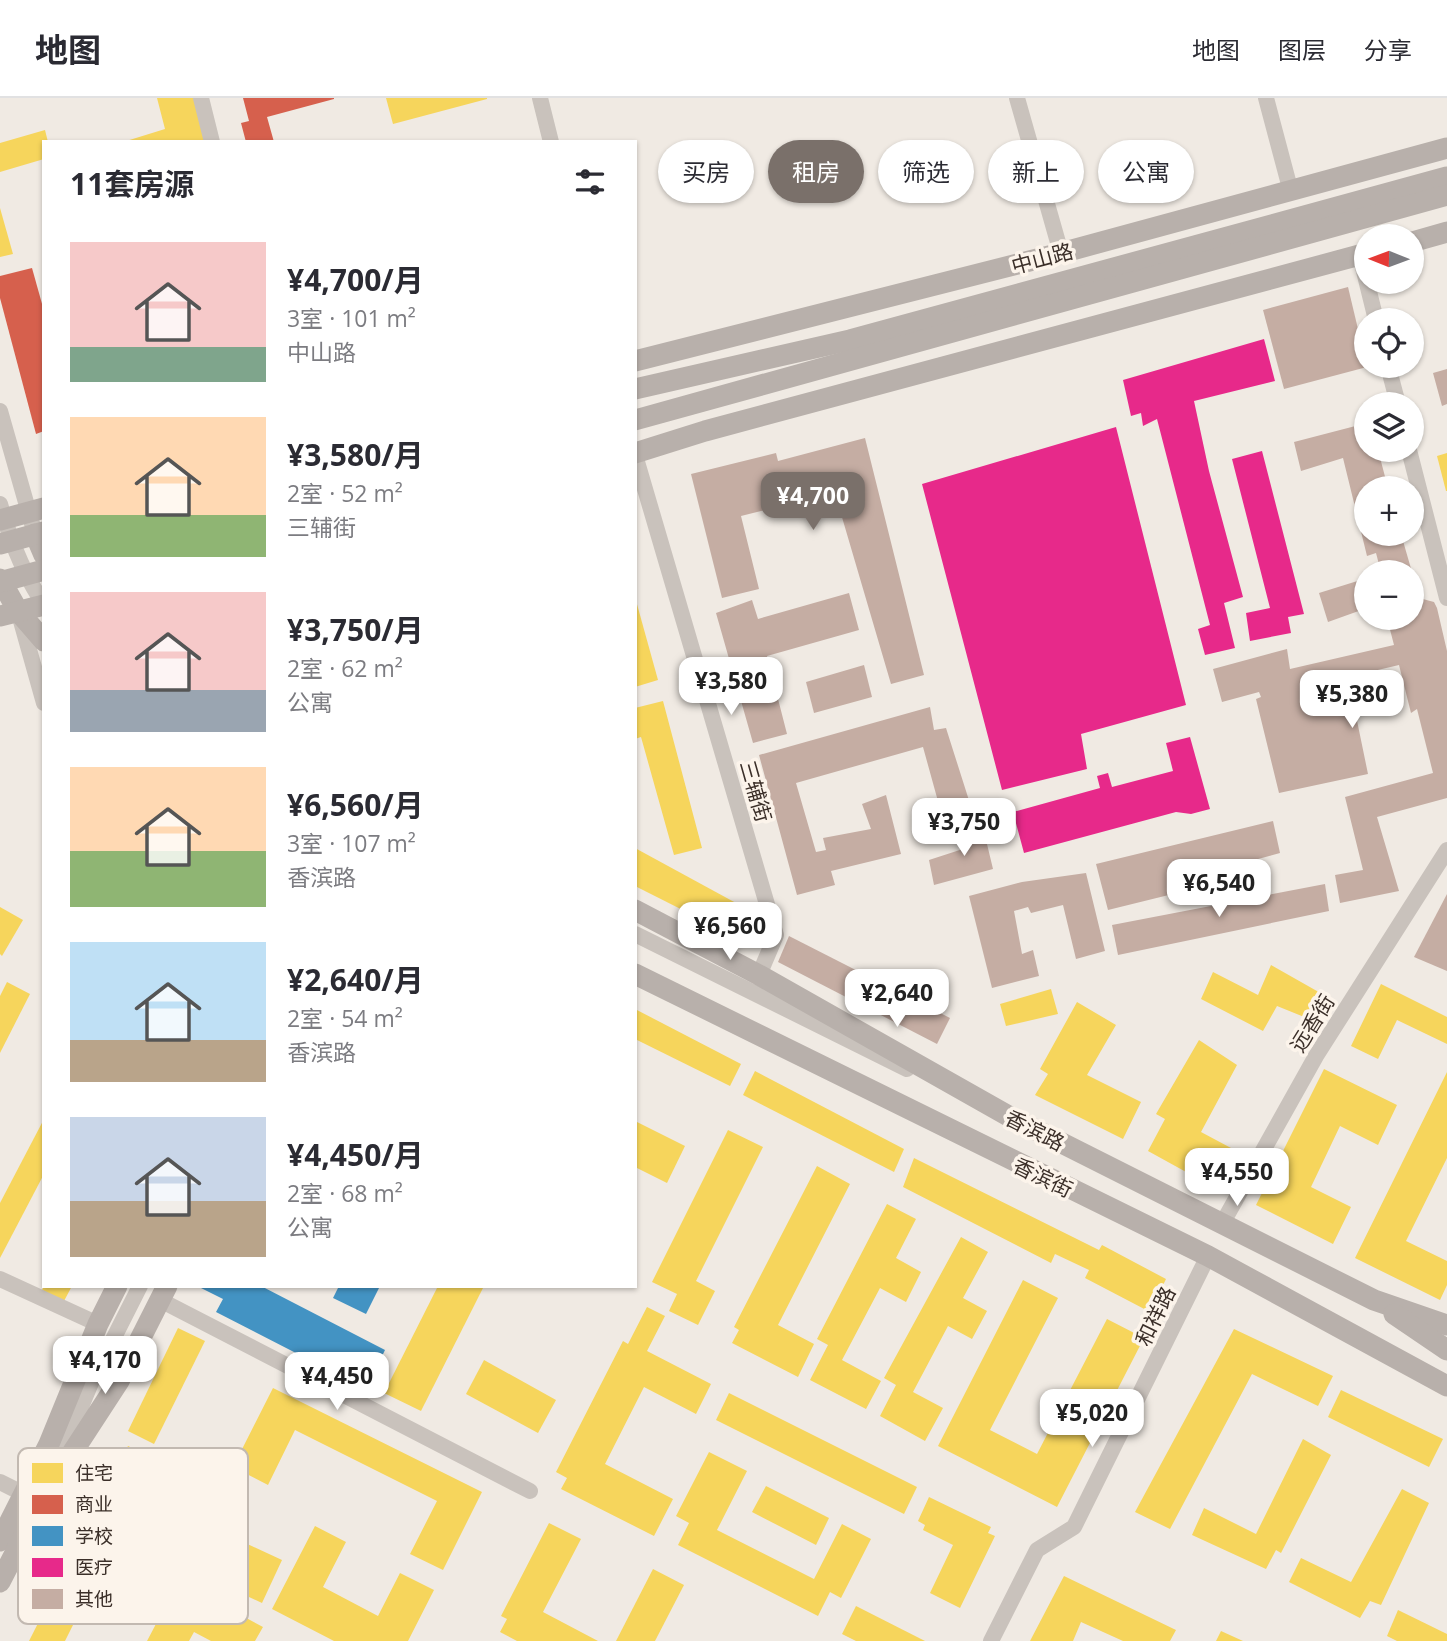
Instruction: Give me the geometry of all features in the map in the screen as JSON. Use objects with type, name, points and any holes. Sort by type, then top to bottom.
[{"type":"main road","name":"中山路","points":[[637,361],[1061,253],[1447,148]]},
{"type":"main road","name":"中山路","points":[[637,389],[850,340],[1447,177]]},
{"type":"main road","points":[[637,419],[1447,195]]},
{"type":"main road","points":[[1424,239],[1447,232]]},
{"type":"main road","points":[[637,453],[705,431],[1354,256]]},
{"type":"main road","points":[[637,374],[666,355]]},
{"type":"main road","points":[[637,431],[705,431]]},
{"type":"main road","points":[[0,520],[36,510]]},
{"type":"main road","points":[[0,544],[40,533]]},
{"type":"main road","points":[[42,570],[0,581],[9,614],[42,639]]},
{"type":"main road","points":[[9,614],[42,605]]},
{"type":"main road","name":"香滨路","points":[[637,911],[759,975],[1014,1119],[1374,1300],[1447,1325]]},
{"type":"main road","name":"香滨街","points":[[637,975],[1208,1256],[1447,1386]]},
{"type":"main road","points":[[47,1448],[97,1324],[116,1288]]},
{"type":"main road","points":[[75,1448],[119,1381],[164,1293]]},
{"type":"main road","points":[[1374,1300],[1447,1350]]},
{"type":"main road","points":[[0,1541],[18,1506]]},
{"type":"main road","points":[[0,1582],[18,1547]]},
{"type":"street","points":[[201,98],[212,140]]},
{"type":"street","points":[[540,98],[550,140]]},
{"type":"street","points":[[1017,98],[1061,253]]},
{"type":"street","points":[[1266,98],[1291,192]]},
{"type":"street","points":[[0,411],[36,510],[40,533]]},
{"type":"street","name":"三辅街","points":[[637,461],[776,934],[759,975]]},
{"type":"street","points":[[1412,462],[1447,598]]},
{"type":"street","points":[[0,504],[12,542],[33,589],[42,601]]},
{"type":"street","points":[[9,614],[42,698]]},
{"type":"street","name":"远香街","points":[[1222,1224],[1316,1056],[1447,850]]},
{"type":"street","points":[[637,935],[809,1023],[1014,1119]]},
{"type":"street","name":"和祥路","points":[[991,1641],[1037,1550],[1074,1527],[1208,1256]]},
{"type":"street","points":[[0,1279],[97,1324]]},
{"type":"street","points":[[64,1448],[91,1383],[139,1288]]},
{"type":"street","points":[[164,1293],[530,1491]]},
{"type":"street","points":[[0,1482],[18,1491]]},
{"type":"building: 住宅","points":[[157,98],[194,98],[205,140],[129,140],[165,129]]},
{"type":"building: 住宅","points":[[386,98],[487,98],[487,99],[393,124]]},
{"type":"building: 住宅","points":[[45,130],[48,140],[42,140],[42,160],[0,172],[0,143]]},
{"type":"building: 住宅","points":[[0,208],[13,254],[0,257]]},
{"type":"building: 住宅","points":[[1447,453],[1447,491],[1446,491],[1437,456]]},
{"type":"building: 住宅","points":[[637,604],[658,680],[637,686]]},
{"type":"building: 住宅","points":[[663,701],[702,848],[674,855],[641,737],[637,738],[637,708]]},
{"type":"building: 住宅","points":[[637,849],[767,920],[754,946],[637,887]]},
{"type":"building: 住宅","points":[[0,907],[23,920],[2,956],[0,954]]},
{"type":"building: 住宅","points":[[1271,965],[1331,999],[1319,1023],[1277,1006],[1263,1031],[1201,999],[1213,972],[1258,995]]},
{"type":"building: 住宅","points":[[7,982],[30,994],[0,1053],[0,996]]},
{"type":"building: 住宅","points":[[1381,984],[1447,1017],[1447,1044],[1397,1020],[1378,1059],[1351,1046]]},
{"type":"building: 住宅","points":[[1051,989],[1058,1014],[1006,1026],[1000,1004]]},
{"type":"building: 住宅","points":[[1077,1002],[1116,1025],[1087,1075],[1141,1102],[1123,1139],[1035,1095],[1048,1074],[1040,1069]]},
{"type":"building: 住宅","points":[[637,1010],[741,1064],[730,1086],[637,1040]]},
{"type":"building: 住宅","points":[[1199,1040],[1237,1065],[1201,1132],[1246,1156],[1226,1194],[1148,1151],[1165,1119],[1156,1114]]},
{"type":"building: 住宅","points":[[1324,1069],[1397,1105],[1378,1145],[1340,1126],[1311,1187],[1351,1207],[1333,1244],[1256,1205]]},
{"type":"building: 住宅","points":[[755,1071],[904,1149],[894,1172],[743,1095]]},
{"type":"building: 住宅","points":[[1447,1072],[1447,1158],[1406,1241],[1447,1261],[1447,1285],[1440,1300],[1355,1258]]},
{"type":"building: 住宅","points":[[637,1122],[685,1146],[667,1183],[637,1168]]},
{"type":"building: 住宅","points":[[42,1123],[42,1178],[0,1258],[0,1203]]},
{"type":"building: 住宅","points":[[728,1130],[763,1147],[696,1281],[715,1291],[698,1325],[669,1311],[677,1294],[652,1282]]},
{"type":"building: 住宅","points":[[914,1158],[1099,1250],[1102,1245],[1166,1279],[1150,1312],[1085,1278],[1089,1270],[1055,1254],[1051,1263],[903,1187]]},
{"type":"building: 住宅","points":[[817,1166],[850,1184],[778,1325],[814,1344],[798,1377],[732,1343],[739,1330],[734,1327]]},
{"type":"building: 住宅","points":[[887,1204],[916,1219],[896,1258],[921,1272],[906,1302],[880,1288],[842,1360],[881,1381],[866,1409],[810,1380],[828,1345],[817,1339]]},
{"type":"building: 住宅","points":[[961,1237],[988,1252],[963,1298],[987,1311],[972,1339],[948,1326],[913,1392],[943,1408],[925,1441],[880,1416],[896,1385],[884,1378]]},
{"type":"building: 住宅","points":[[1023,1280],[1058,1298],[990,1430],[1037,1454],[1107,1319],[1144,1338],[1057,1507],[938,1446]]},
{"type":"building: 住宅","points":[[43,1288],[71,1288],[64,1301],[42,1290]]},
{"type":"building: 住宅","points":[[437,1288],[483,1288],[421,1411],[384,1393]]},
{"type":"building: 住宅","points":[[647,1307],[665,1316],[647,1351],[711,1384],[696,1414],[644,1387],[605,1464],[673,1499],[654,1536],[561,1489],[567,1478],[556,1472],[623,1341],[628,1344]]},
{"type":"building: 住宅","points":[[178,1328],[205,1341],[154,1444],[128,1431]]},
{"type":"building: 住宅","points":[[1234,1329],[1333,1376],[1318,1406],[1252,1374],[1170,1529],[1135,1512]]},
{"type":"building: 住宅","points":[[484,1360],[556,1400],[538,1433],[466,1394]]},
{"type":"building: 住宅","points":[[273,1388],[482,1492],[443,1570],[410,1554],[437,1501],[295,1430],[268,1485],[248,1475],[248,1448],[243,1448]]},
{"type":"building: 住宅","points":[[1341,1390],[1443,1439],[1429,1467],[1328,1417]]},
{"type":"building: 住宅","points":[[729,1393],[917,1487],[904,1514],[716,1420]]},
{"type":"building: 住宅","points":[[1303,1439],[1331,1455],[1281,1553],[1276,1550],[1266,1569],[1192,1535],[1204,1508],[1256,1534]]},
{"type":"building: 住宅","points":[[709,1452],[747,1471],[717,1530],[814,1579],[842,1524],[871,1539],[841,1598],[830,1592],[818,1616],[678,1545],[689,1523],[676,1516]]},
{"type":"building: 住宅","points":[[766,1486],[829,1518],[816,1545],[752,1512]]},
{"type":"building: 住宅","points":[[1402,1489],[1429,1503],[1381,1605],[1370,1601],[1360,1618],[1289,1582],[1301,1558],[1351,1582]]},
{"type":"building: 住宅","points":[[929,1497],[991,1527],[988,1533],[995,1536],[960,1608],[930,1593],[953,1545],[923,1530],[925,1525],[918,1521]]},
{"type":"building: 住宅","points":[[549,1523],[581,1539],[543,1612],[598,1641],[517,1641],[500,1632],[507,1619],[501,1616]]},
{"type":"building: 住宅","points":[[315,1526],[346,1542],[323,1587],[378,1616],[400,1573],[434,1590],[408,1641],[334,1641],[272,1609]]},
{"type":"building: 住宅","points":[[248,1544],[282,1560],[262,1603],[248,1597]]},
{"type":"building: 住宅","points":[[653,1569],[684,1585],[655,1641],[616,1641]]},
{"type":"building: 住宅","points":[[1064,1576],[1176,1630],[1170,1641],[1123,1641],[1081,1622],[1073,1641],[1030,1641]]},
{"type":"building: 住宅","points":[[856,1606],[925,1641],[856,1641],[842,1634]]},
{"type":"building: 住宅","points":[[1398,1610],[1447,1634],[1447,1641],[1397,1641],[1387,1636]]},
{"type":"building: 住宅","points":[[248,1619],[263,1627],[255,1641],[211,1641],[194,1632],[189,1641],[147,1641],[156,1624],[248,1624]]},
{"type":"building: 住宅","points":[[38,1624],[74,1624],[65,1641],[29,1641]]},
{"type":"building: 住宅","points":[[1221,1631],[1243,1641],[1216,1641]]},
{"type":"building: 商业","points":[[243,98],[334,98],[267,117],[273,140],[245,140],[241,123],[249,121]]},
{"type":"building: 商业","points":[[32,268],[42,304],[42,432],[36,434],[0,298],[0,276]]},
{"type":"building: 学校","points":[[201,1288],[265,1288],[385,1350],[366,1389],[216,1312],[223,1299]]},
{"type":"building: 学校","points":[[338,1288],[379,1288],[366,1314],[333,1298]]},
{"type":"building: 医疗","points":[[1264,339],[1275,381],[1194,401],[1209,471],[1243,597],[1224,603],[1235,648],[1205,655],[1198,629],[1210,625],[1157,419],[1143,426],[1141,413],[1131,416],[1123,380]]},
{"type":"building: 医疗","points":[[1116,427],[1186,705],[1081,734],[1087,769],[1002,790],[922,484]]},
{"type":"building: 医疗","points":[[1262,451],[1304,614],[1288,617],[1291,633],[1250,641],[1246,613],[1270,608],[1232,459]]},
{"type":"building: 医疗","points":[[1190,737],[1210,809],[1191,814],[1176,812],[1024,853],[1013,812],[1100,788],[1097,776],[1108,773],[1112,787],[1173,771],[1166,743]]},
{"type":"building: 其他","points":[[1348,287],[1354,312],[1354,370],[1284,389],[1263,310]]},
{"type":"building: 其他","points":[[1447,369],[1447,404],[1442,406],[1433,373]]},
{"type":"building: 其他","points":[[1354,426],[1354,462],[1381,462],[1385,476],[1354,476],[1354,503],[1343,458],[1301,471],[1294,442]]},
{"type":"building: 其他","points":[[865,438],[924,675],[891,684],[834,490],[795,500],[790,481],[783,481],[789,504],[741,516],[759,589],[722,598],[691,474],[776,453],[778,461]]},
{"type":"building: 其他","points":[[1365,546],[1404,546],[1409,560],[1378,560],[1376,553],[1367,556]]},
{"type":"building: 其他","points":[[1354,582],[1354,613],[1328,622],[1319,593]]},
{"type":"building: 其他","points":[[849,593],[859,630],[767,656],[787,734],[753,743],[716,613],[752,600],[758,619]]},
{"type":"building: 其他","points":[[1424,599],[1434,602],[1447,651],[1447,798],[1377,817],[1399,891],[1340,903],[1335,875],[1363,870],[1345,797],[1433,773],[1417,709],[1411,713],[1399,665],[1348,677],[1368,774],[1279,793],[1256,699],[1261,697],[1259,692],[1222,702],[1213,669],[1287,649],[1290,669],[1394,645],[1390,630],[1424,630]]},
{"type":"building: 其他","points":[[864,665],[872,697],[814,713],[806,682]]},
{"type":"building: 其他","points":[[930,707],[934,730],[946,728],[973,813],[944,823],[923,747],[796,783],[816,852],[826,850],[823,838],[871,829],[862,804],[886,795],[901,854],[831,871],[835,885],[797,895],[759,755]]},
{"type":"building: 其他","points":[[981,819],[993,869],[934,885],[929,860],[969,847],[965,823]]},
{"type":"building: 其他","points":[[1273,821],[1280,853],[1188,878],[1193,889],[1108,910],[1096,864]]},
{"type":"building: 其他","points":[[1086,873],[1105,951],[1076,959],[1063,905],[1031,913],[1028,907],[1014,911],[1022,954],[1033,950],[1039,976],[992,988],[969,896],[1022,882]]},
{"type":"building: 其他","points":[[1325,884],[1329,911],[1118,955],[1112,925]]},
{"type":"building: 其他","points":[[1447,894],[1447,971],[1414,957]]},
{"type":"building: 其他","points":[[789,936],[950,1018],[937,1044],[778,962]]}]
